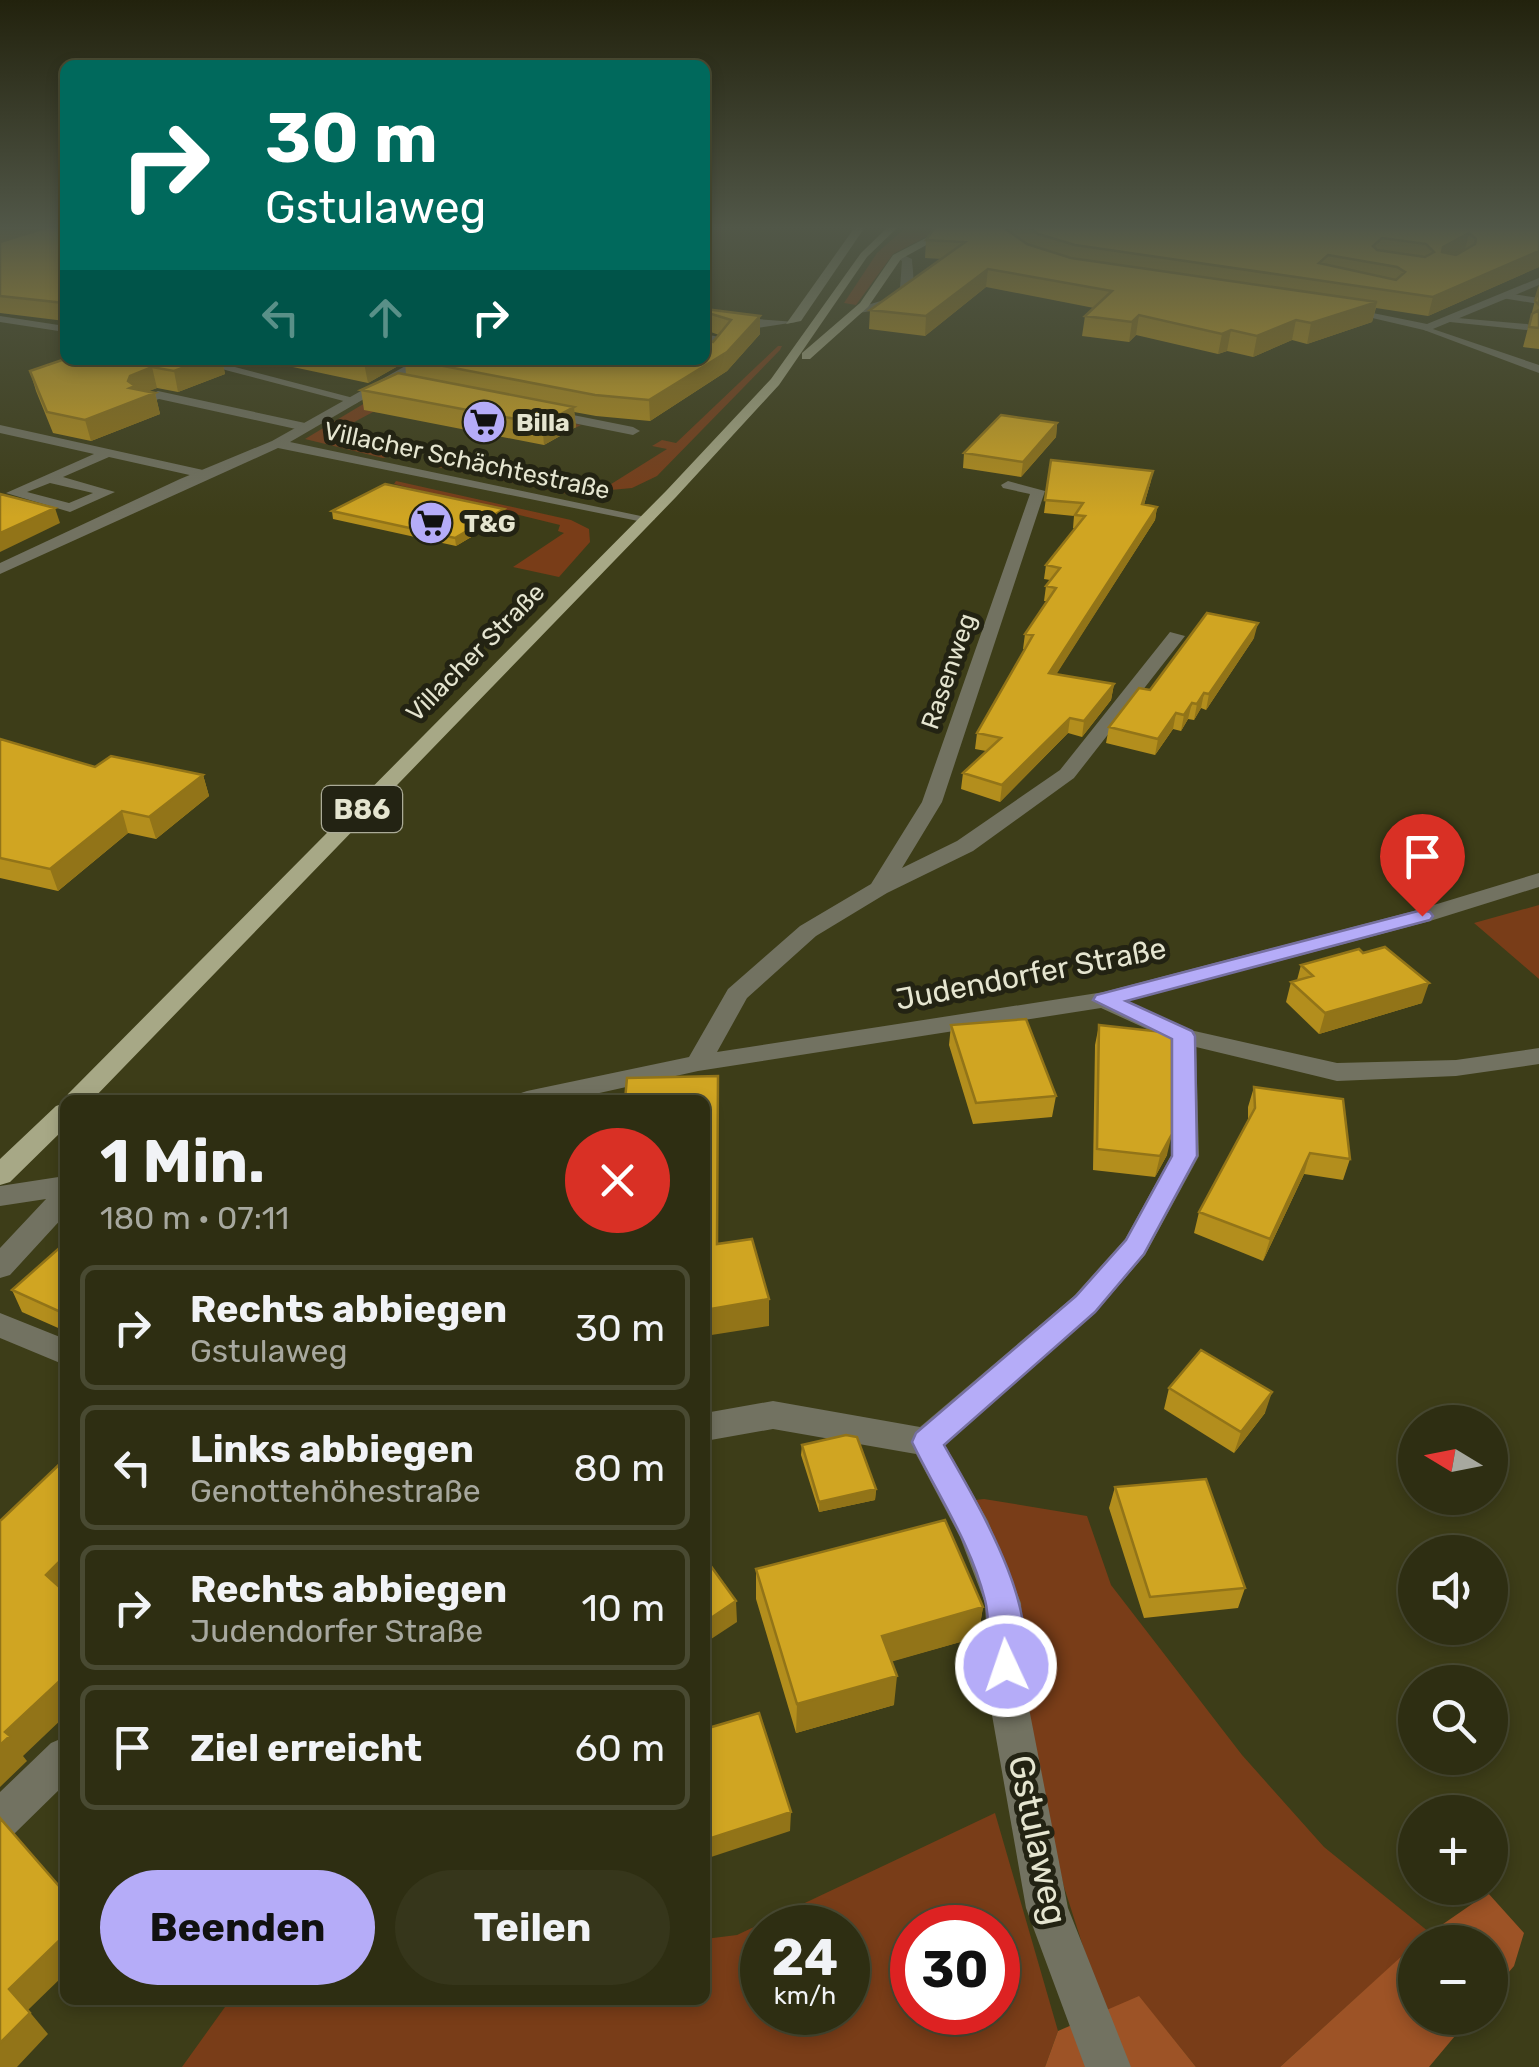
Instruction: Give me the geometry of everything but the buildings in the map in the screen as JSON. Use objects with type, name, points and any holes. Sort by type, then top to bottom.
[{"type":"main road","points":[[790,323],[798,350]]},
{"type":"main road","name":"Villacher Straße","points":[[82,1095],[648,519],[775,382],[816,323]]},
{"type":"main road","points":[[775,382],[842,323]]},
{"type":"main road","points":[[0,1174],[60,1117]]},
{"type":"street","points":[[32,323],[60,327]]},
{"type":"street","points":[[746,323],[774,323]]},
{"type":"street","points":[[1405,323],[1539,368]]},
{"type":"street","points":[[1428,328],[1439,323]]},
{"type":"street","points":[[1493,323],[1527,327]]},
{"type":"street","points":[[710,338],[722,340],[710,354]]},
{"type":"street","points":[[213,365],[354,400]]},
{"type":"street","name":"Villacher Schächtestraße","points":[[0,570],[204,474],[278,444],[416,365]]},
{"type":"street","points":[[386,382],[412,387]]},
{"type":"street","points":[[143,400],[158,394],[305,427]]},
{"type":"street","points":[[526,410],[633,430]]},
{"type":"street","points":[[0,430],[204,474]]},
{"type":"street","name":"Villacher Schächtestraße","points":[[278,444],[648,519]]},
{"type":"street","points":[[49,478],[108,492],[70,508],[13,493],[108,453]]},
{"type":"street","name":"Rasenweg","points":[[880,888],[932,802],[1038,491],[1008,485]]},
{"type":"street","name":"Rasenweg","points":[[698,1063],[737,994],[808,931],[880,888],[964,846],[1067,774],[1176,636]]},
{"type":"street","name":"Judendorfer Straße","points":[[550,1095],[698,1063],[1104,1000],[1422,916],[1539,880]]},
{"type":"street","points":[[1104,1000],[1184,1036],[1292,1064],[1352,1072],[1456,1068],[1539,1056]]},
{"type":"street","points":[[710,1426],[773,1415],[926,1442],[1085,1304],[1135,1247],[1185,1156],[1184,1036]]},
{"type":"street","points":[[0,1196],[60,1187]]},
{"type":"street","points":[[0,1268],[60,1202]]},
{"type":"street","points":[[0,1324],[60,1350]]},
{"type":"street","name":"Gstulaweg","points":[[926,1442],[976,1532],[1003,1603],[1008,1698],[1048,1908],[1108,2067]]},
{"type":"street","points":[[0,1820],[60,1762]]},
{"type":"shaded area","points":[[782,346],[780,350],[657,476],[632,488],[568,494],[428,465],[432,460],[452,459],[449,463],[579,489],[590,483],[608,486],[667,449],[652,446],[662,440],[676,443]]},
{"type":"shaded area","points":[[390,388],[581,425],[575,428],[373,412],[328,436],[406,452],[383,458],[305,439]]},
{"type":"shaded area","points":[[396,481],[571,520],[589,529],[590,542],[559,577],[513,567],[564,533],[558,531],[560,525],[394,484]]},
{"type":"shaded area","points":[[1539,905],[1539,979],[1474,923]]},
{"type":"shaded area","points":[[975,1500],[1087,1516],[1111,1585],[1242,1755],[1324,1847],[1420,1925],[1398,1925],[1398,1960],[1280,2067],[1196,2067],[1139,1997],[1104,2012],[1064,1887],[1033,1760],[1009,1570]]},
{"type":"shaded area","points":[[995,1813],[1058,2031],[1045,2067],[182,2067],[226,2005],[710,2005],[710,1938],[740,1934],[740,2035],[870,2035],[870,1905],[800,1905]]},
{"type":"shaded area","points":[[1471,1905],[1499,1905],[1524,1933],[1514,1966],[1508,1973],[1508,1925],[1442,1925]]},
{"type":"shaded area","points":[[1398,1959],[1398,2035],[1456,2035],[1429,2067],[1280,2067]]},
{"type":"shaded area","points":[[1139,1996],[1196,2067],[1045,2067],[1058,2031]]},
{"type":"place","name":"Billa","points":[[484,422]]},
{"type":"place","name":"T&G","points":[[431,523]]},
{"type":"route","points":[[1006,1666],[1003,1603],[992,1570],[976,1532],[926,1442],[1085,1304],[1135,1247],[1185,1156],[1184,1036],[1104,1000],[1422,916]]}]
